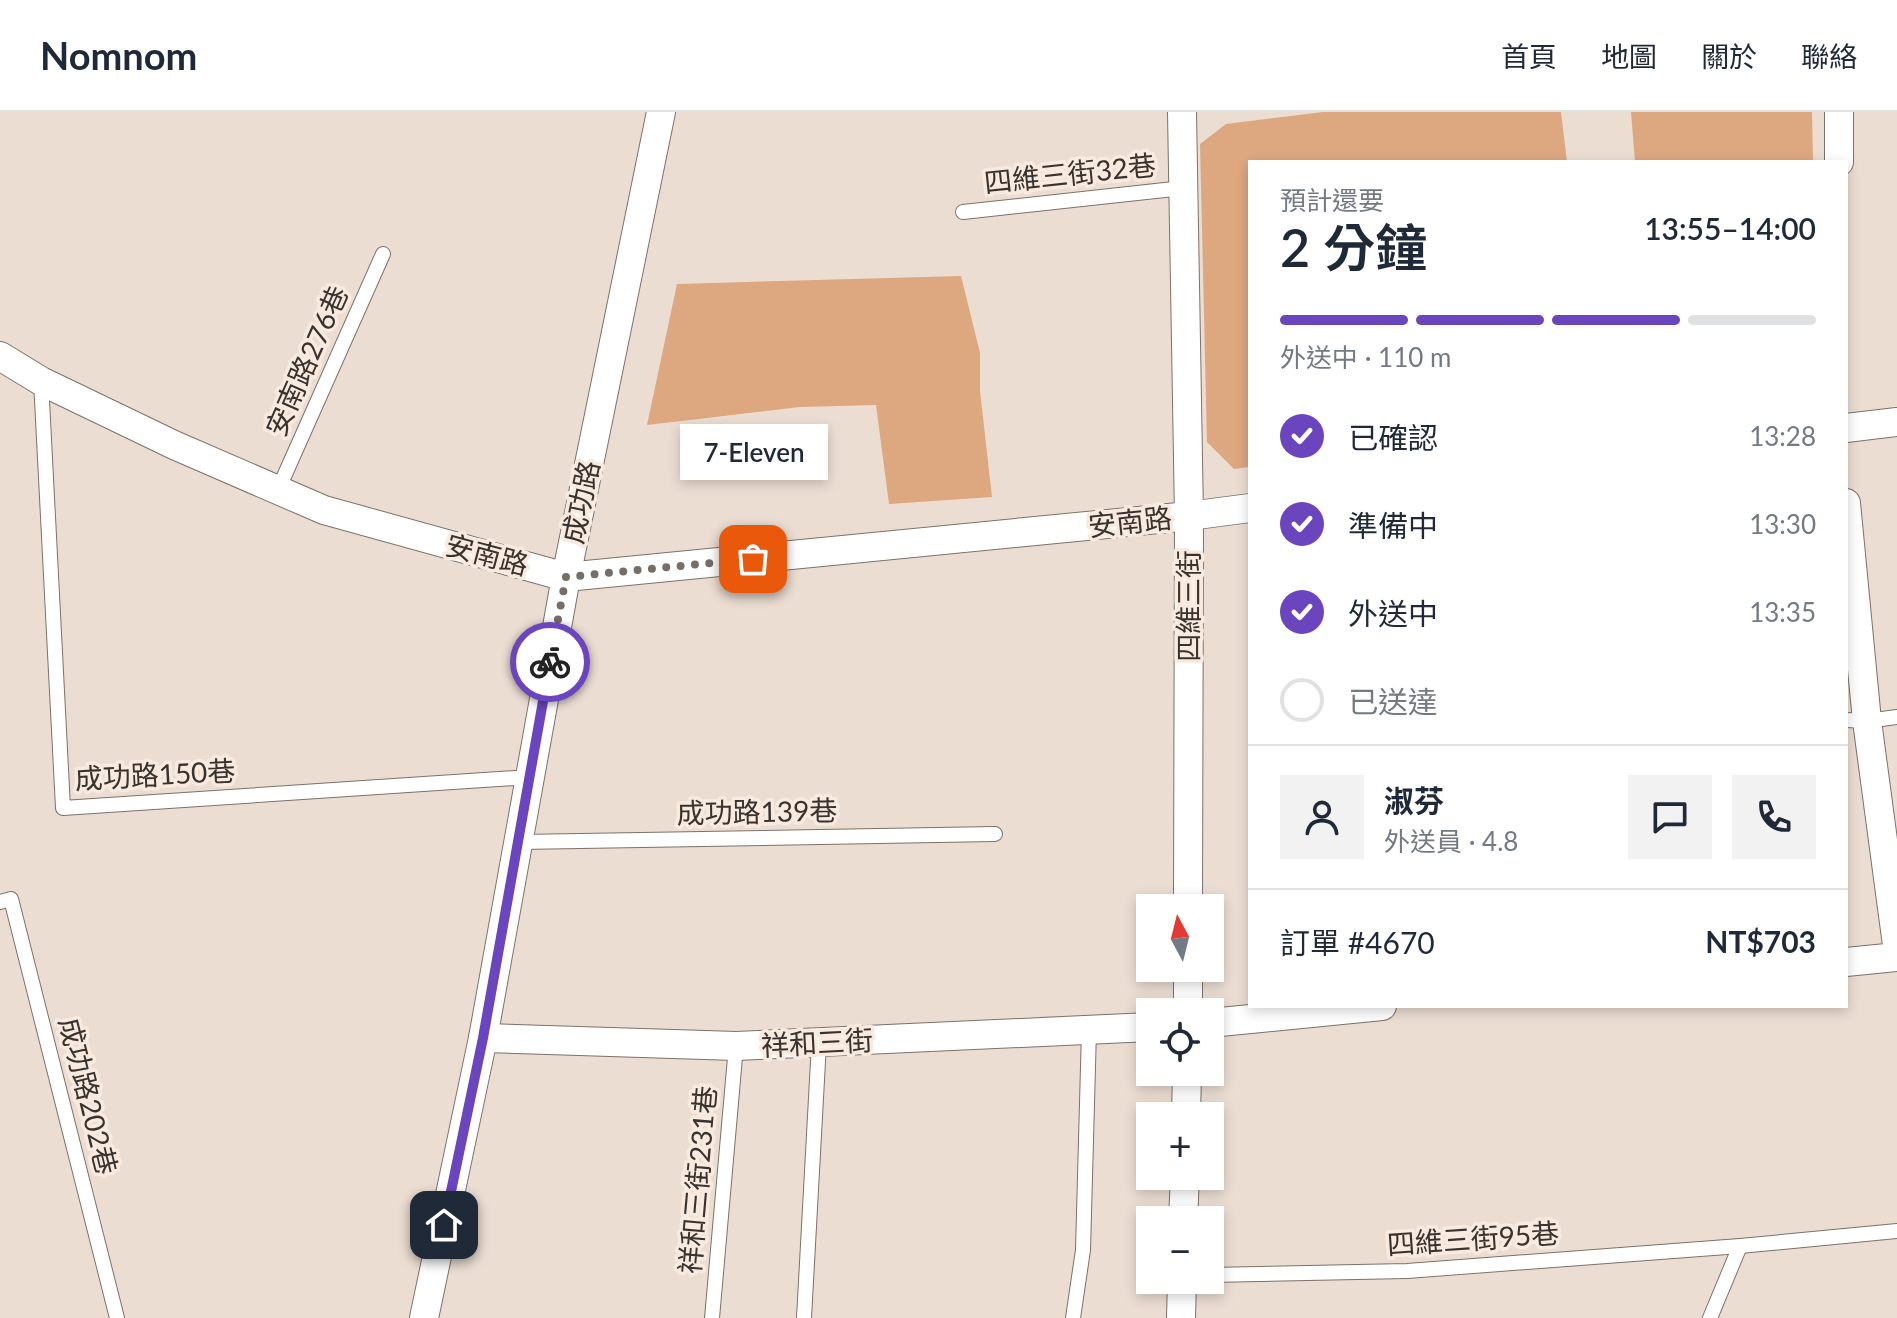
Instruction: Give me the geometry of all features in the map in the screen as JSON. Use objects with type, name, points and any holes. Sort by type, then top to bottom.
[{"type":"street","name":"成功路","points":[[424,1318],[483,1038],[566,577],[661,112]]},
{"type":"street","name":"四維三街","points":[[1182,112],[1189,516],[1188,894]]},
{"type":"street","points":[[1839,112],[1839,160]]},
{"type":"street","name":"安南路","points":[[0,356],[41,381],[174,445],[324,510],[566,577],[1248,508]]},
{"type":"street","points":[[1848,428],[1897,422]]},
{"type":"street","points":[[1848,542],[1857,720],[1897,945]]},
{"type":"street","points":[[1848,962],[1897,957]]},
{"type":"street","points":[[1224,1022],[1362,1008]]},
{"type":"street","name":"祥和三街","points":[[483,1038],[736,1046],[1136,1028]]},
{"type":"street","points":[[1181,1318],[1182,1294]]},
{"type":"lane","name":"四維三街32巷","points":[[963,212],[1183,188]]},
{"type":"lane","name":"安南路276巷","points":[[278,490],[383,254]]},
{"type":"lane","name":"成功路150巷","points":[[41,381],[63,808],[530,777]]},
{"type":"lane","points":[[1857,720],[1897,717]]},
{"type":"lane","name":"成功路139巷","points":[[519,842],[995,834]]},
{"type":"lane","name":"成功路202巷","points":[[0,902],[11,899],[117,1318]]},
{"type":"lane","points":[[1073,1318],[1083,1250],[1089,1030]]},
{"type":"lane","points":[[804,1318],[819,1043]]},
{"type":"lane","name":"祥和三街231巷","points":[[712,1318],[736,1046]]},
{"type":"lane","name":"四維三街95巷","points":[[1224,1275],[1407,1271],[1897,1231]]},
{"type":"lane","points":[[1710,1318],[1740,1246]]},
{"type":"shaded area","points":[[1323,112],[1561,112],[1567,160],[1248,160],[1248,467],[1234,469],[1207,442],[1200,144],[1226,124]]},
{"type":"shaded area","points":[[1631,112],[1812,112],[1813,160],[1635,160]]},
{"type":"shaded area","points":[[961,276],[980,353],[980,391],[992,497],[889,504],[876,405],[800,407],[647,425],[677,284]]},
{"type":"way so far","points":[[550,662],[566,577],[753,559]]},
{"type":"place","name":"7-Eleven","points":[[753,559]]},
{"type":"route","points":[[444,1225],[483,1038],[550,662]]}]
